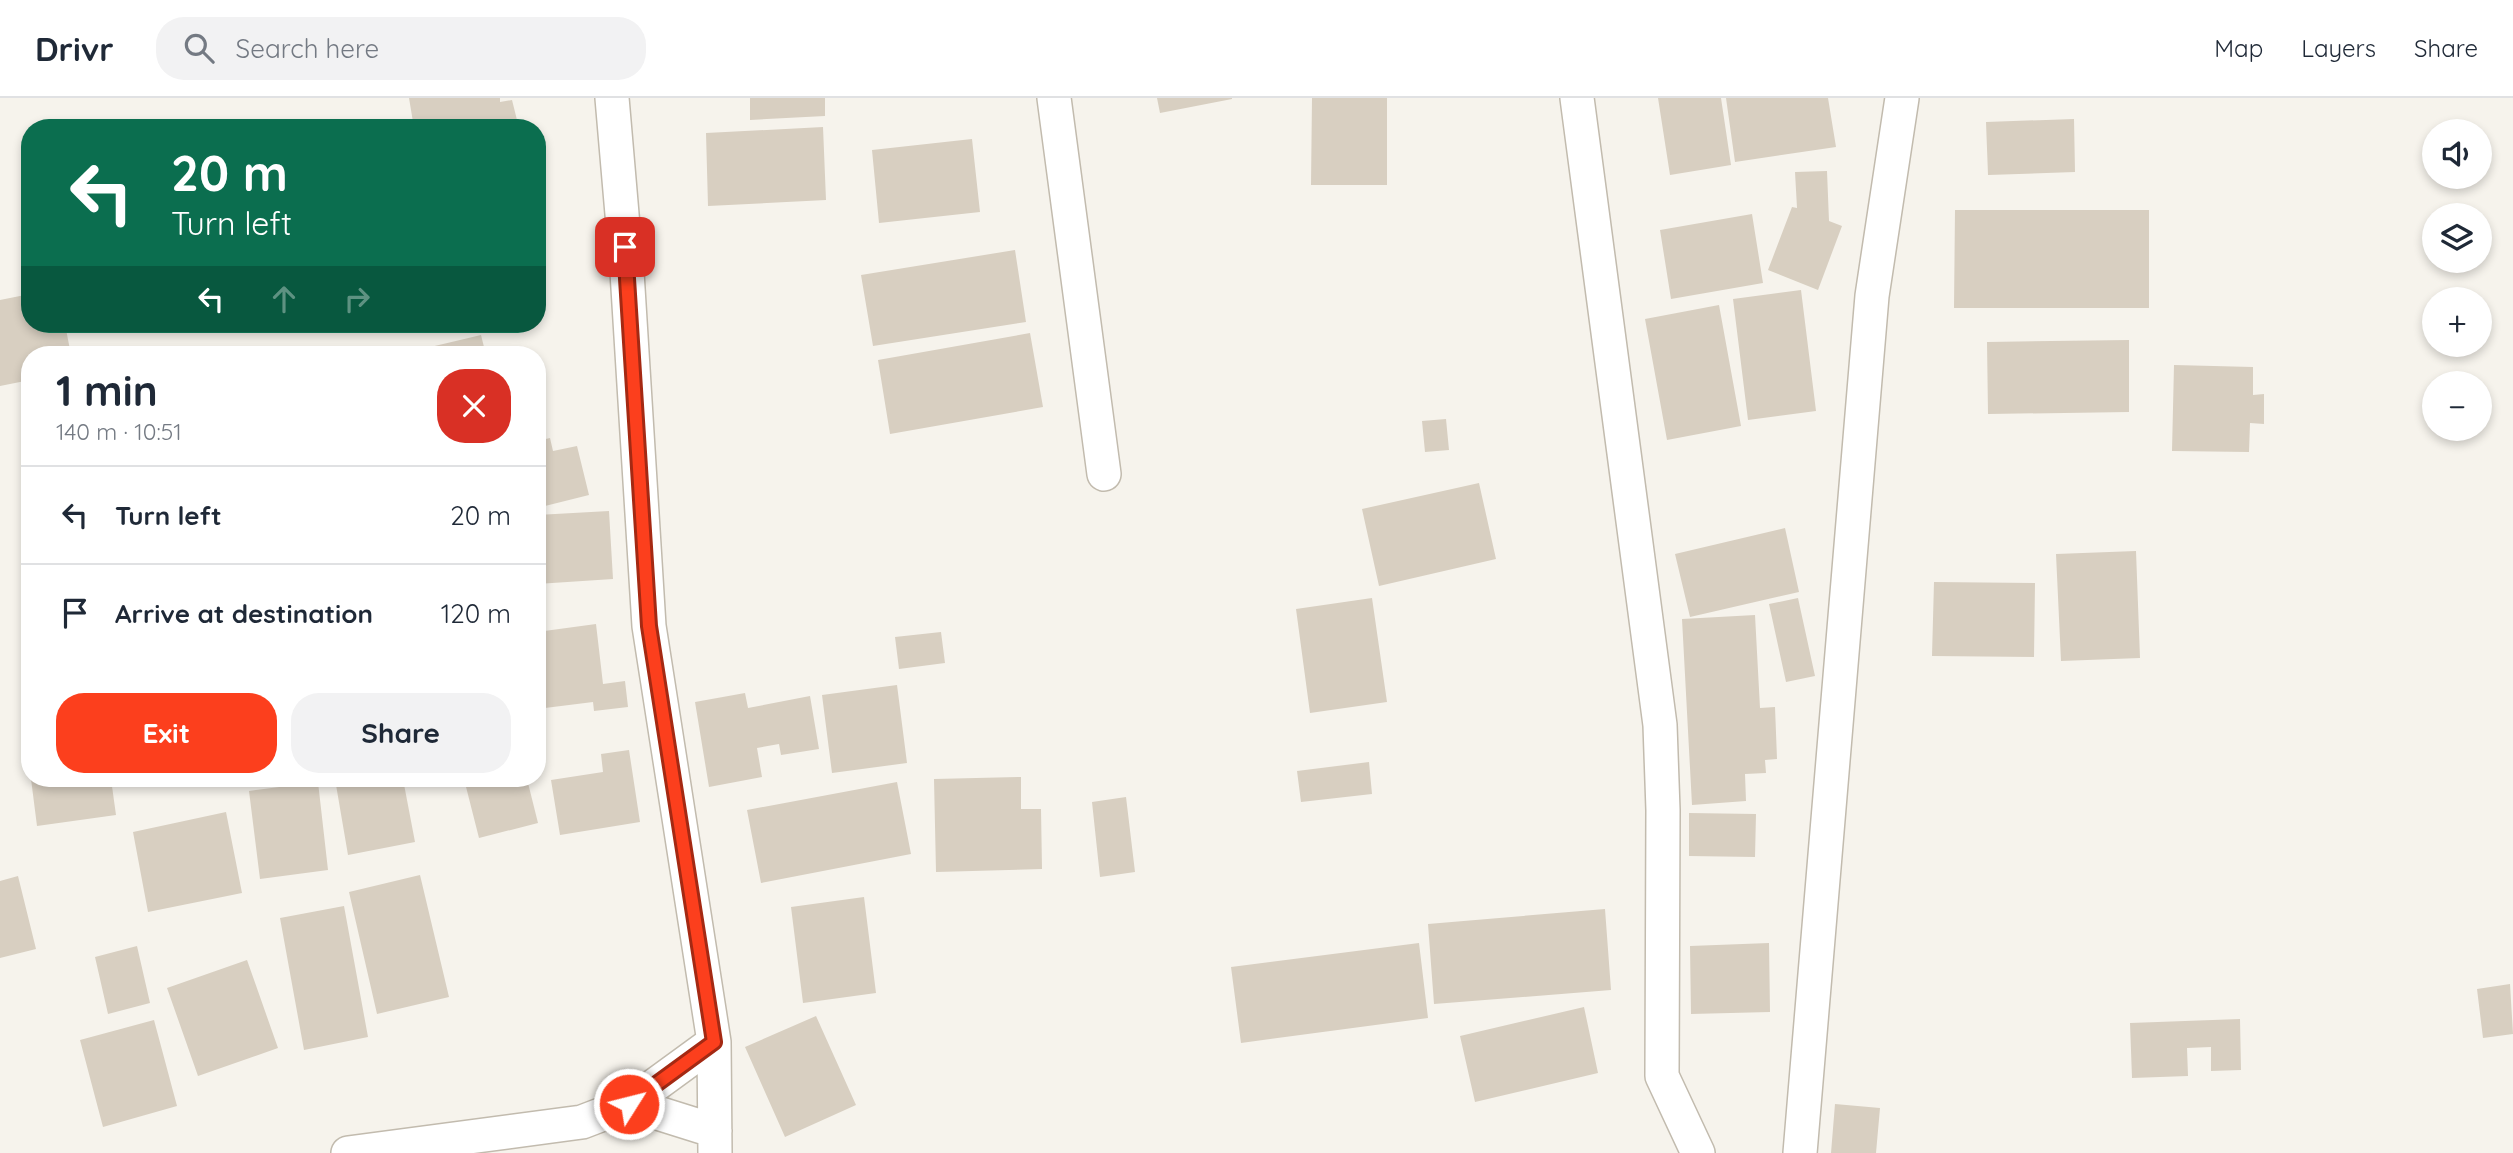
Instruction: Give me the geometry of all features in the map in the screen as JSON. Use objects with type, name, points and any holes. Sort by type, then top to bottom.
[{"type":"street","points":[[612,98],[627,272],[649,626],[714,1042],[715,1142],[629,1104]]},
{"type":"street","points":[[1054,98],[1104,474]]},
{"type":"street","points":[[1577,98],[1660,725],[1663,810],[1662,1076],[1698,1153]]},
{"type":"street","points":[[1800,1153],[1872,296],[1902,98]]},
{"type":"street","points":[[348,1153],[582,1122],[629,1104],[714,1042]]},
{"type":"building","points":[[409,98],[500,98],[500,102],[512,100],[517,119],[471,119],[412,119]]},
{"type":"building","points":[[750,98],[825,98],[825,116],[750,120]]},
{"type":"building","points":[[1157,98],[1232,98],[1232,99],[1160,113]]},
{"type":"building","points":[[1312,98],[1387,98],[1387,185],[1311,185]]},
{"type":"building","points":[[1658,98],[1721,98],[1731,165],[1670,175]]},
{"type":"building","points":[[1726,98],[1828,98],[1836,147],[1735,162]]},
{"type":"building","points":[[2074,119],[2075,172],[1988,175],[1986,122]]},
{"type":"building","points":[[823,127],[826,200],[708,206],[706,133]]},
{"type":"building","points":[[972,139],[980,212],[879,223],[872,150]]},
{"type":"building","points":[[1827,171],[1829,221],[1842,226],[1818,290],[1768,270],[1792,207],[1797,208],[1795,172]]},
{"type":"building","points":[[1955,210],[2149,210],[2149,308],[1954,308]]},
{"type":"building","points":[[1752,214],[1763,283],[1671,299],[1660,230]]},
{"type":"building","points":[[1015,250],[1026,322],[873,346],[861,275]]},
{"type":"building","points":[[1801,290],[1816,411],[1748,420],[1733,299]]},
{"type":"building","points":[[21,296],[21,333],[67,333],[69,346],[21,346],[21,382],[0,386],[0,300]]},
{"type":"building","points":[[1719,305],[1741,426],[1667,440],[1645,319]]},
{"type":"building","points":[[1030,333],[1043,407],[890,434],[878,360]]},
{"type":"building","points":[[481,335],[484,346],[435,346]]},
{"type":"building","points":[[2129,340],[2129,412],[1988,414],[1987,342]]},
{"type":"building","points":[[2174,365],[2253,367],[2253,395],[2264,394],[2264,424],[2250,423],[2249,452],[2172,451]]},
{"type":"building","points":[[1446,419],[1449,450],[1425,452],[1422,421]]},
{"type":"building","points":[[550,438],[553,451],[577,446],[589,495],[546,506],[546,439]]},
{"type":"building","points":[[1479,483],[1496,559],[1379,586],[1362,509]]},
{"type":"building","points":[[609,511],[613,579],[546,583],[546,514]]},
{"type":"building","points":[[1785,528],[1799,592],[1690,617],[1675,554]]},
{"type":"building","points":[[2136,551],[2140,658],[2061,661],[2056,554]]},
{"type":"building","points":[[1934,582],[2035,583],[2034,657],[1932,656]]},
{"type":"building","points":[[1372,598],[1387,702],[1310,713],[1296,609]]},
{"type":"building","points":[[1798,598],[1815,676],[1786,682],[1769,604]]},
{"type":"building","points":[[1755,615],[1760,708],[1775,707],[1777,759],[1765,760],[1766,773],[1745,774],[1746,801],[1692,805],[1682,619]]},
{"type":"building","points":[[596,624],[603,684],[625,681],[628,707],[594,711],[593,702],[546,708],[546,631]]},
{"type":"building","points":[[941,632],[945,663],[899,669],[895,637]]},
{"type":"building","points":[[897,685],[907,763],[832,773],[822,695]]},
{"type":"building","points":[[745,693],[748,708],[810,696],[819,749],[781,755],[779,744],[757,748],[762,777],[709,787],[695,702]]},
{"type":"building","points":[[629,750],[640,822],[560,835],[551,780],[603,772],[601,754]]},
{"type":"building","points":[[1369,762],[1372,794],[1301,802],[1297,771]]},
{"type":"building","points":[[1021,777],[1021,809],[1041,809],[1042,869],[936,872],[934,779]]},
{"type":"building","points":[[897,782],[911,854],[761,883],[747,810]]},
{"type":"building","points":[[32,787],[112,787],[116,815],[37,826]]},
{"type":"building","points":[[280,787],[319,787],[328,870],[260,879],[249,791]]},
{"type":"building","points":[[336,787],[405,787],[415,842],[348,855]]},
{"type":"building","points":[[466,787],[529,787],[538,823],[479,838]]},
{"type":"building","points":[[1126,797],[1135,872],[1100,877],[1092,802]]},
{"type":"building","points":[[226,812],[242,893],[148,912],[133,832]]},
{"type":"building","points":[[1689,813],[1756,814],[1755,857],[1689,856]]},
{"type":"building","points":[[420,875],[449,997],[377,1014],[349,892]]},
{"type":"building","points":[[18,876],[36,949],[0,958],[0,881]]},
{"type":"building","points":[[864,897],[876,993],[803,1003],[791,907]]},
{"type":"building","points":[[344,906],[368,1037],[304,1050],[280,918]]},
{"type":"building","points":[[1605,909],[1611,990],[1434,1004],[1428,924]]},
{"type":"building","points":[[1419,943],[1428,1018],[1241,1043],[1231,967]]},
{"type":"building","points":[[1769,943],[1770,1012],[1691,1014],[1690,946]]},
{"type":"building","points":[[137,946],[150,1003],[108,1014],[95,957]]},
{"type":"building","points":[[247,960],[278,1048],[198,1076],[167,988]]},
{"type":"building","points":[[2510,984],[2513,1034],[2483,1038],[2477,989]]},
{"type":"building","points":[[1584,1007],[1598,1073],[1475,1102],[1460,1036]]},
{"type":"building","points":[[816,1016],[856,1105],[785,1137],[745,1047]]},
{"type":"building","points":[[2240,1019],[2241,1070],[2211,1071],[2211,1047],[2187,1048],[2188,1076],[2132,1078],[2130,1023]]},
{"type":"building","points":[[154,1020],[177,1106],[103,1127],[80,1040]]},
{"type":"building","points":[[1835,1104],[1880,1108],[1876,1153],[1831,1153]]},
{"type":"route","points":[[625,247],[649,626],[714,1042],[629,1104]]}]
